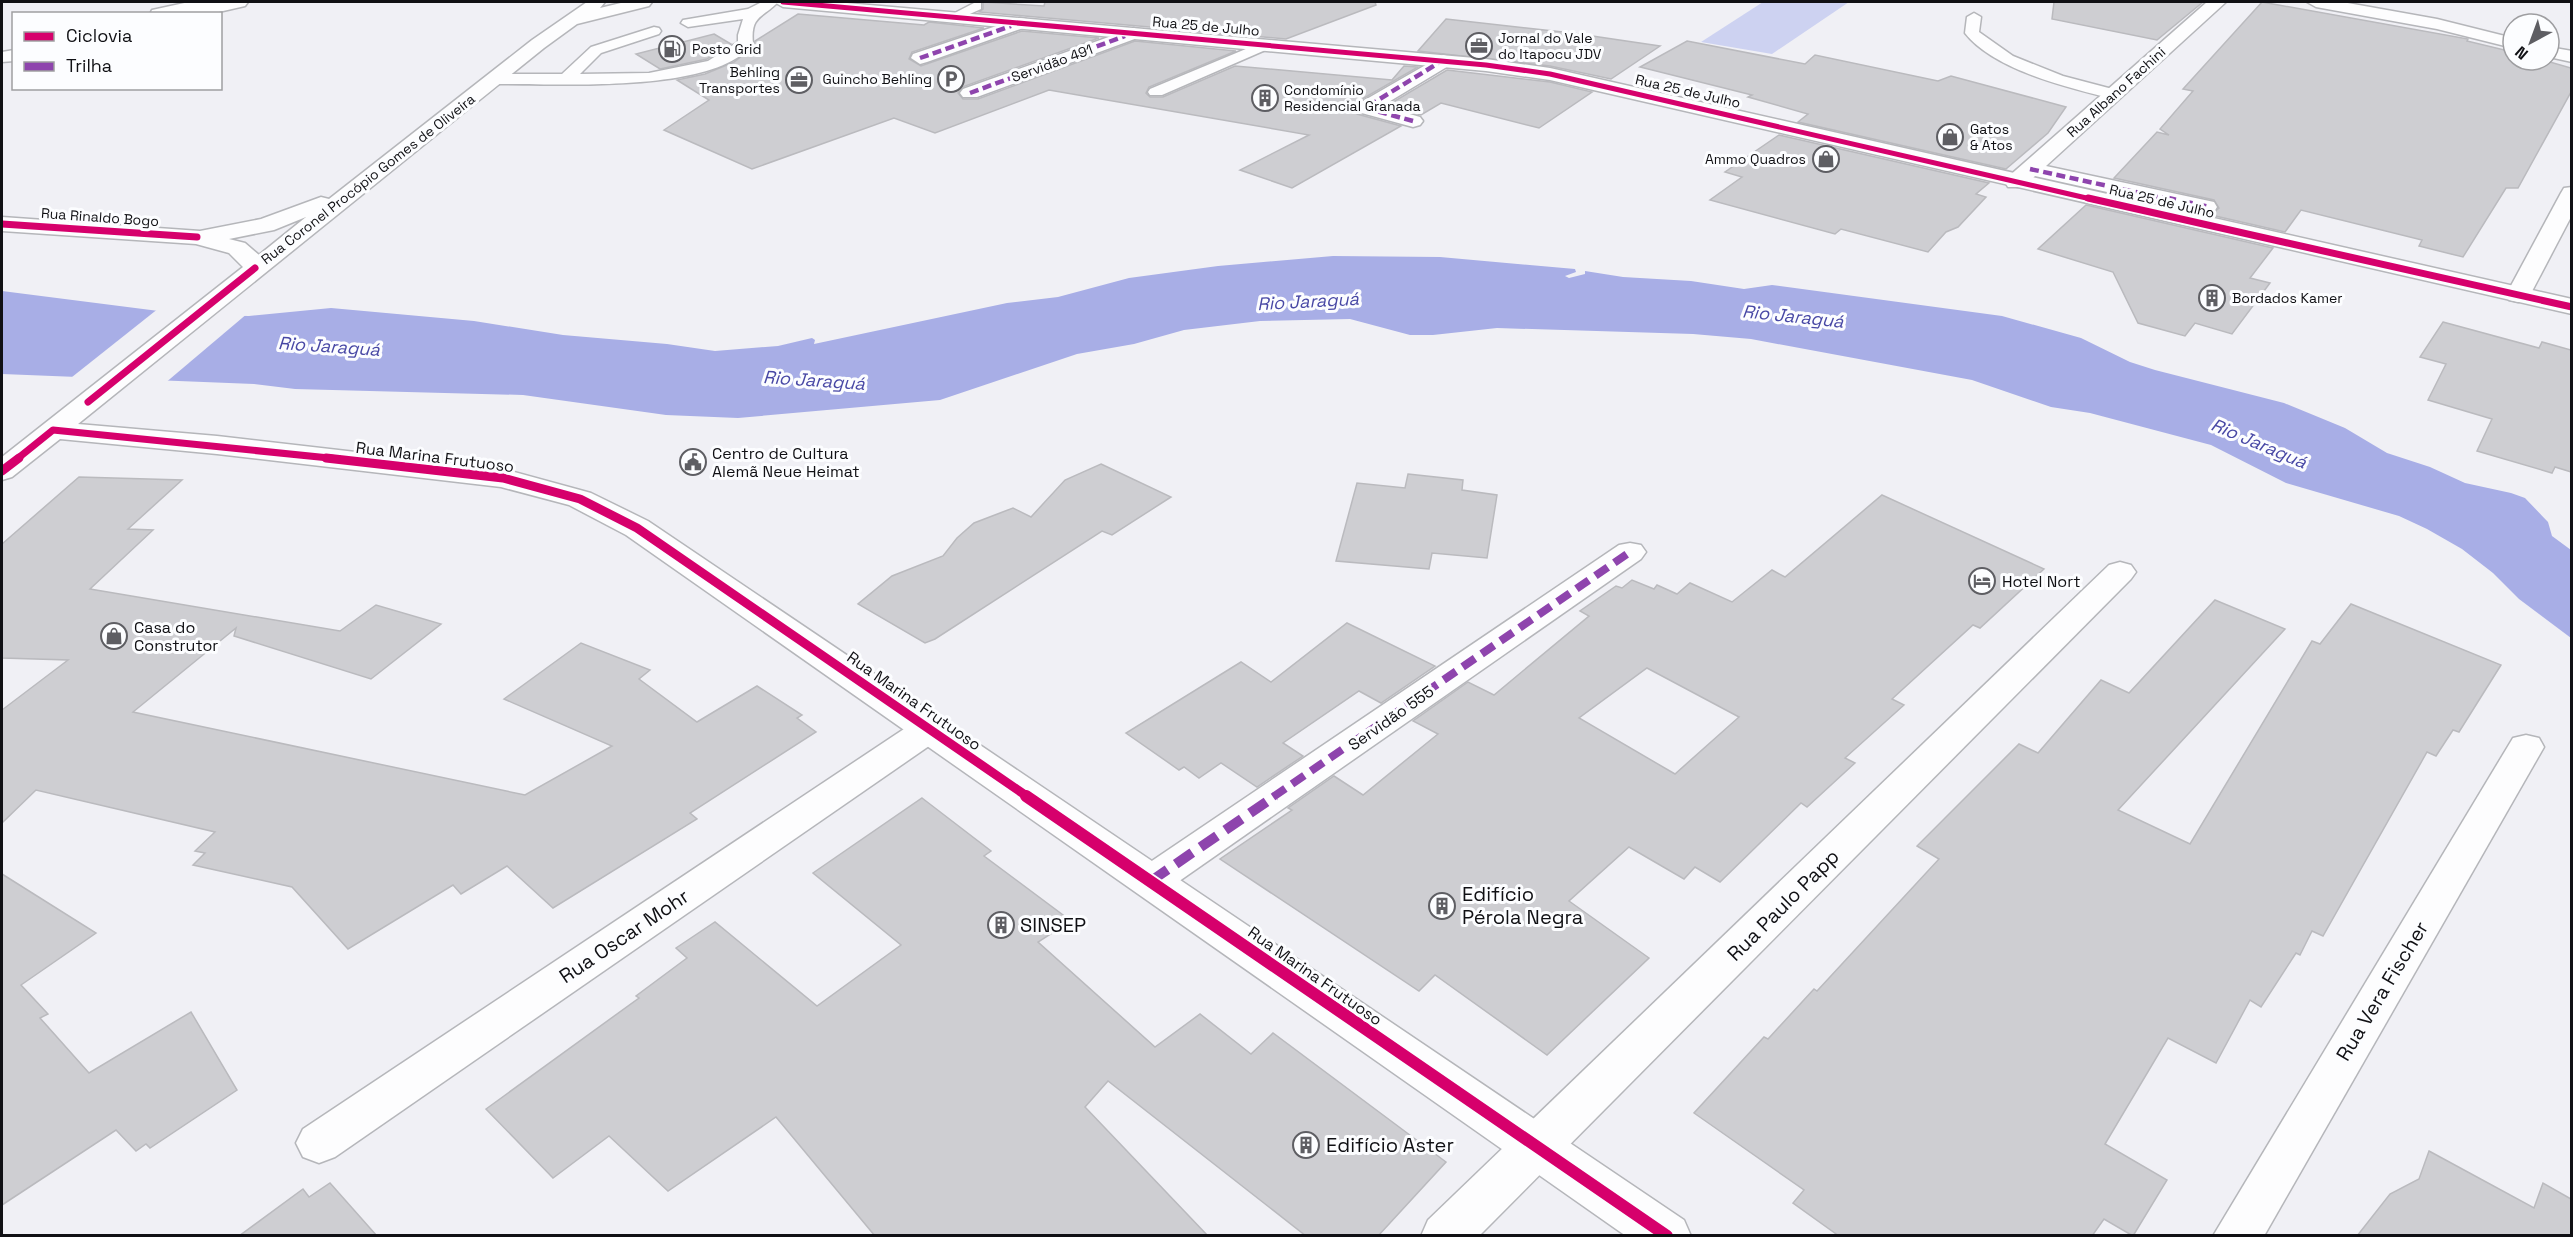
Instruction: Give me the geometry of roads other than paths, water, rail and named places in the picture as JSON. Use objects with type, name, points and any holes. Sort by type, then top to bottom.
[{"type":"street","points":[[166,12],[209,2]]},
{"type":"street","points":[[196,12],[239,2]]},
{"type":"street","name":"Rua Coronel Procópio Gomes de Oliveira","points":[[2,471],[538,44],[597,2]]},
{"type":"street","points":[[569,22],[612,8],[644,2]]},
{"type":"street","name":"Rua 25 de Julho","points":[[783,2],[1443,61],[1539,72],[2023,176],[2571,307]]},
{"type":"street","name":"Rua Albano Fachini","points":[[2023,176],[2217,2]]},
{"type":"street","points":[[2316,2],[2437,24],[2501,40]]},
{"type":"street","name":"Rua Coronel Procópio Gomes de Oliveira","points":[[538,44],[554,16],[556,5]]},
{"type":"street","points":[[920,58],[1020,23]]},
{"type":"street","name":"Servidão 491","points":[[970,93],[1134,33]]},
{"type":"street","points":[[1413,121],[1365,108],[1443,61]]},
{"type":"street","points":[[2023,176],[2206,207]]},
{"type":"street","points":[[2518,295],[2571,193]]},
{"type":"street","name":"Rua Rinaldo Bogo","points":[[196,237],[266,225],[348,194]]},
{"type":"street","name":"Rua Rinaldo Bogo","points":[[2,224],[196,237],[237,248],[250,259],[245,276]]},
{"type":"street","name":"Rua Marina Frutuoso","points":[[53,430],[218,445],[503,478],[580,499],[637,528],[1667,1236]]},
{"type":"street","name":"Servidão 555","points":[[1151,881],[1630,552]]},
{"type":"street","name":"Rua Paulo Papp","points":[[1445,1236],[2120,572]]},
{"type":"street","name":"Rua Oscar Mohr","points":[[319,1143],[929,729]]},
{"type":"street","name":"Rua Vera Fischer","points":[[2237,1236],[2526,747]]},
{"type":"lane","points":[[688,23],[752,13],[771,2]]},
{"type":"lane","points":[[954,17],[976,6]]},
{"type":"lane","points":[[494,79],[649,78],[713,64],[746,44],[745,35],[752,13]]},
{"type":"lane","points":[[1974,17],[1972,33],[2008,59],[2057,80],[2114,94]]},
{"type":"lane","points":[[564,80],[596,50],[654,31]]},
{"type":"lane","points":[[1156,92],[1264,45]]},
{"type":"water","name":"Rio Jaraguá","points":[[1333,256],[1440,257],[1575,269],[1576,272],[1565,276],[1569,278],[1585,274],[1585,271],[1623,277],[1691,281],[1744,289],[1772,285],[2002,316],[2081,338],[2130,362],[2284,403],[2345,428],[2387,453],[2430,467],[2465,483],[2525,498],[2548,522],[2552,536],[2571,550],[2571,638],[2519,599],[2493,573],[2462,549],[2427,529],[2399,516],[2286,483],[2211,445],[2090,413],[2051,407],[1972,380],[1751,339],[1693,334],[1497,328],[1433,335],[1410,335],[1350,319],[1260,321],[1184,330],[1134,344],[1077,354],[940,400],[738,418],[666,415],[523,395],[295,389],[254,384],[2,374],[2,291],[190,315],[249,316],[331,308],[474,321],[563,335],[667,344],[715,351],[778,346],[812,338],[815,340],[814,344],[1007,303],[1058,297],[1129,278],[1218,266]]},
{"type":"place","name":"Jornal do Vale do Itapocu JDV","points":[[1479,46]]},
{"type":"place","name":"Posto Grid","points":[[672,49]]},
{"type":"place","name":"Guincho Behling","points":[[951,79]]},
{"type":"place","name":"Behling Transportes","points":[[799,80]]},
{"type":"place","name":"Condomínio Residencial Granada","points":[[1265,98]]},
{"type":"place","name":"Gatos & Atos","points":[[1950,137]]},
{"type":"place","name":"Ammo Quadros","points":[[1826,159]]},
{"type":"place","name":"Bordados Kamer","points":[[2212,298]]},
{"type":"place","name":"Centro de Cultura Alemã Neue Heimat","points":[[693,462]]},
{"type":"place","name":"Hotel Nort","points":[[1982,581]]},
{"type":"place","name":"Casa do Construtor","points":[[114,636]]},
{"type":"place","name":"Edifício Pérola Negra","points":[[1442,906]]},
{"type":"place","name":"SINSEP","points":[[1001,925]]},
{"type":"place","name":"Edifício Aster","points":[[1306,1145]]}]
